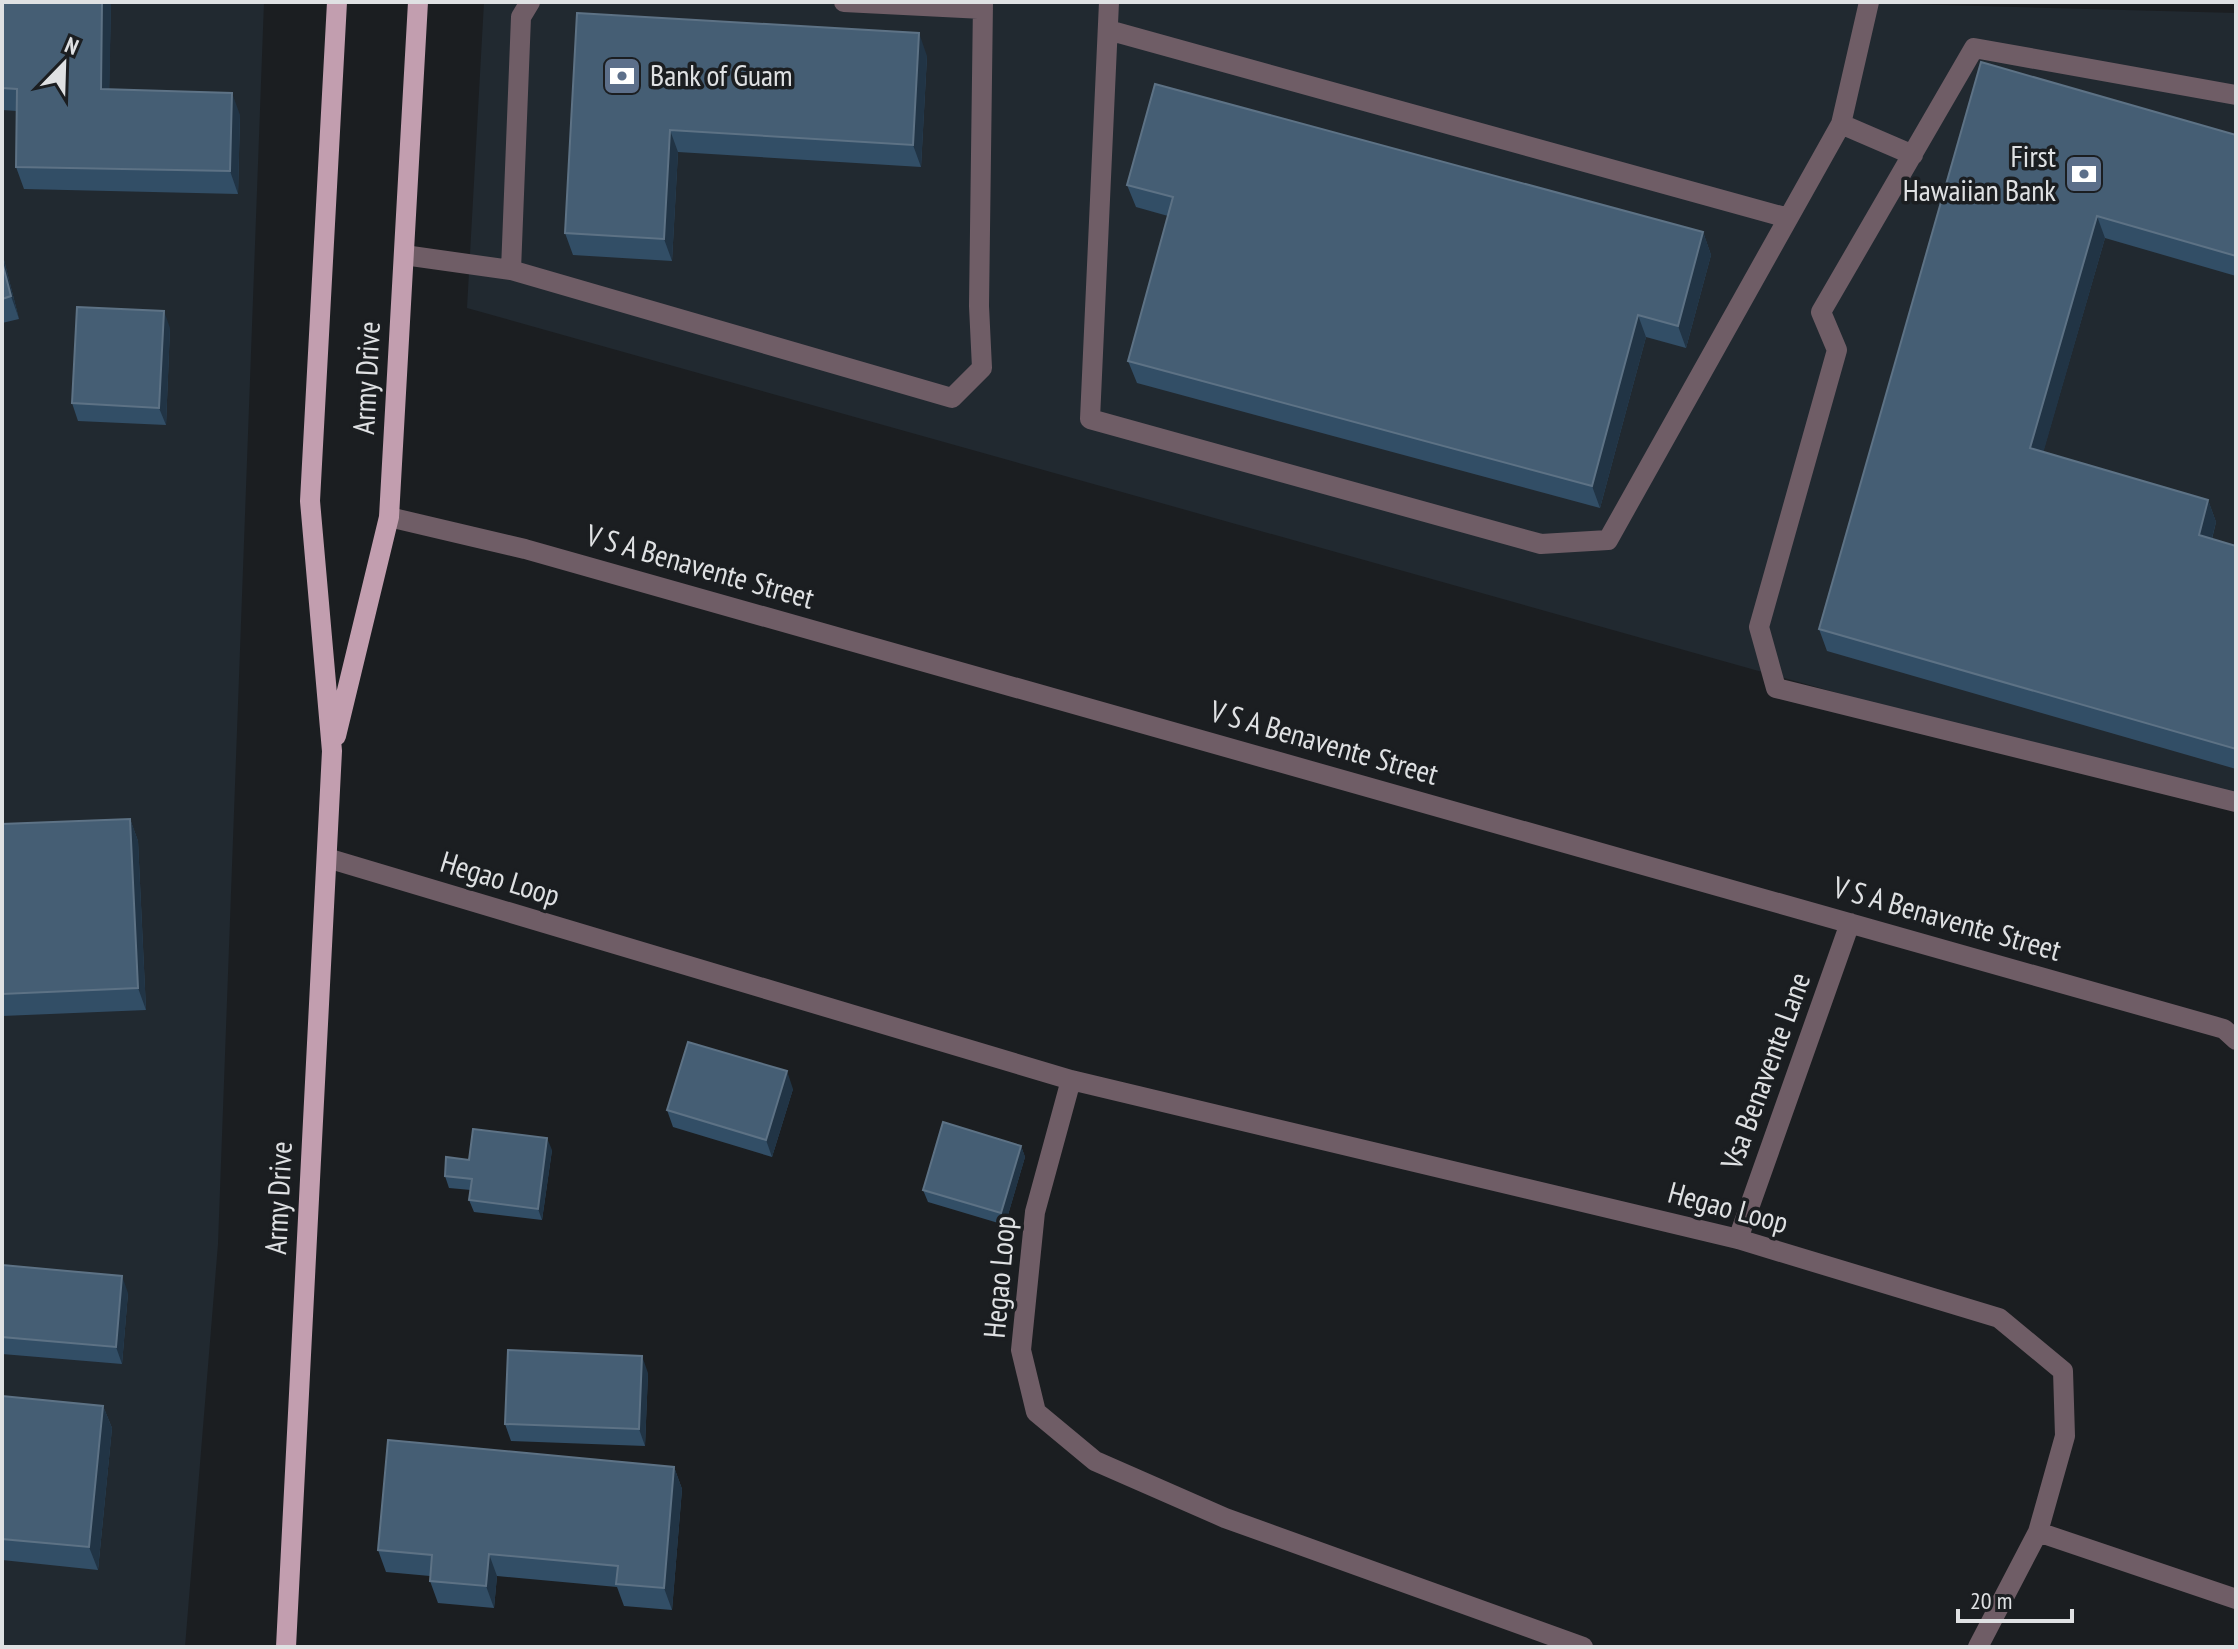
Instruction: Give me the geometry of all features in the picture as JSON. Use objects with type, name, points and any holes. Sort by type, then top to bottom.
[{"type":"main road","name":"Army Drive","points":[[286,1647],[332,751],[310,501],[337,2]]},
{"type":"main road","name":"Army Drive","points":[[332,751],[389,517],[418,2]]},
{"type":"street","points":[[511,270],[521,17],[530,2]]},
{"type":"street","points":[[404,255],[511,270],[952,398],[982,368],[979,306],[983,6],[844,2]]},
{"type":"street","points":[[1109,2],[1090,419],[1541,544],[1608,540],[1841,124],[1869,2]]},
{"type":"street","points":[[1108,30],[1788,218]]},
{"type":"street","points":[[2236,95],[1974,48],[1821,312],[1837,350],[1759,627],[1776,688],[2236,802]]},
{"type":"street","points":[[1841,124],[1913,155]]},
{"type":"street","name":"V S A Benavente Street","points":[[389,517],[525,549],[1850,923],[2224,1029],[2236,1040]]},
{"type":"street","name":"Hegao Loop","points":[[327,858],[1071,1080],[1738,1239],[1999,1318],[2063,1371],[2065,1436],[2038,1532],[1978,1647]]},
{"type":"street","name":"Vsa Benavente Lane","points":[[1738,1239],[1850,923]]},
{"type":"street","name":"Hegao Loop","points":[[1071,1080],[1035,1212],[1021,1350],[1036,1412],[1095,1461],[1225,1518],[1583,1647]]},
{"type":"street","points":[[2038,1532],[2236,1599]]},
{"type":"shaded area","points":[[2,2],[264,2],[218,1244],[185,1647],[2,1647]]},
{"type":"shaded area","points":[[484,2],[1832,2],[2236,13],[2236,805],[467,308]]},
{"type":"building","points":[[2,2],[102,2],[101,89],[232,93],[230,171],[16,167],[17,89],[2,88]]},
{"type":"building","points":[[577,13],[919,33],[913,145],[670,130],[664,239],[565,233]]},
{"type":"building","points":[[1981,62],[2236,135],[2236,256],[2097,216],[2030,448],[2208,500],[2199,535],[2236,546],[2236,749],[1819,629]]},
{"type":"building","points":[[1155,84],[1703,232],[1678,326],[1638,315],[1592,486],[1128,361],[1173,197],[1127,185]]},
{"type":"building","points":[[2,262],[11,296],[2,299]]},
{"type":"building","points":[[77,307],[164,311],[159,408],[72,403]]},
{"type":"building","points":[[130,819],[138,988],[2,994],[2,824]]},
{"type":"building","points":[[688,1042],[787,1071],[766,1140],[667,1110]]},
{"type":"building","points":[[943,1122],[1021,1146],[1001,1213],[923,1190]]},
{"type":"building","points":[[473,1129],[547,1138],[538,1209],[469,1200],[472,1179],[445,1176],[446,1157],[469,1160]]},
{"type":"building","points":[[2,1265],[122,1276],[116,1347],[2,1337]]},
{"type":"building","points":[[508,1350],[642,1356],[639,1429],[505,1424]]},
{"type":"building","points":[[2,1396],[103,1406],[89,1547],[2,1539]]},
{"type":"building","points":[[388,1440],[674,1467],[664,1588],[616,1584],[618,1566],[489,1554],[486,1586],[430,1581],[432,1555],[378,1550]]},
{"type":"place","name":"Bank of Guam","points":[[622,76]]},
{"type":"place","name":"First Hawaiian Bank","points":[[2084,174]]}]
